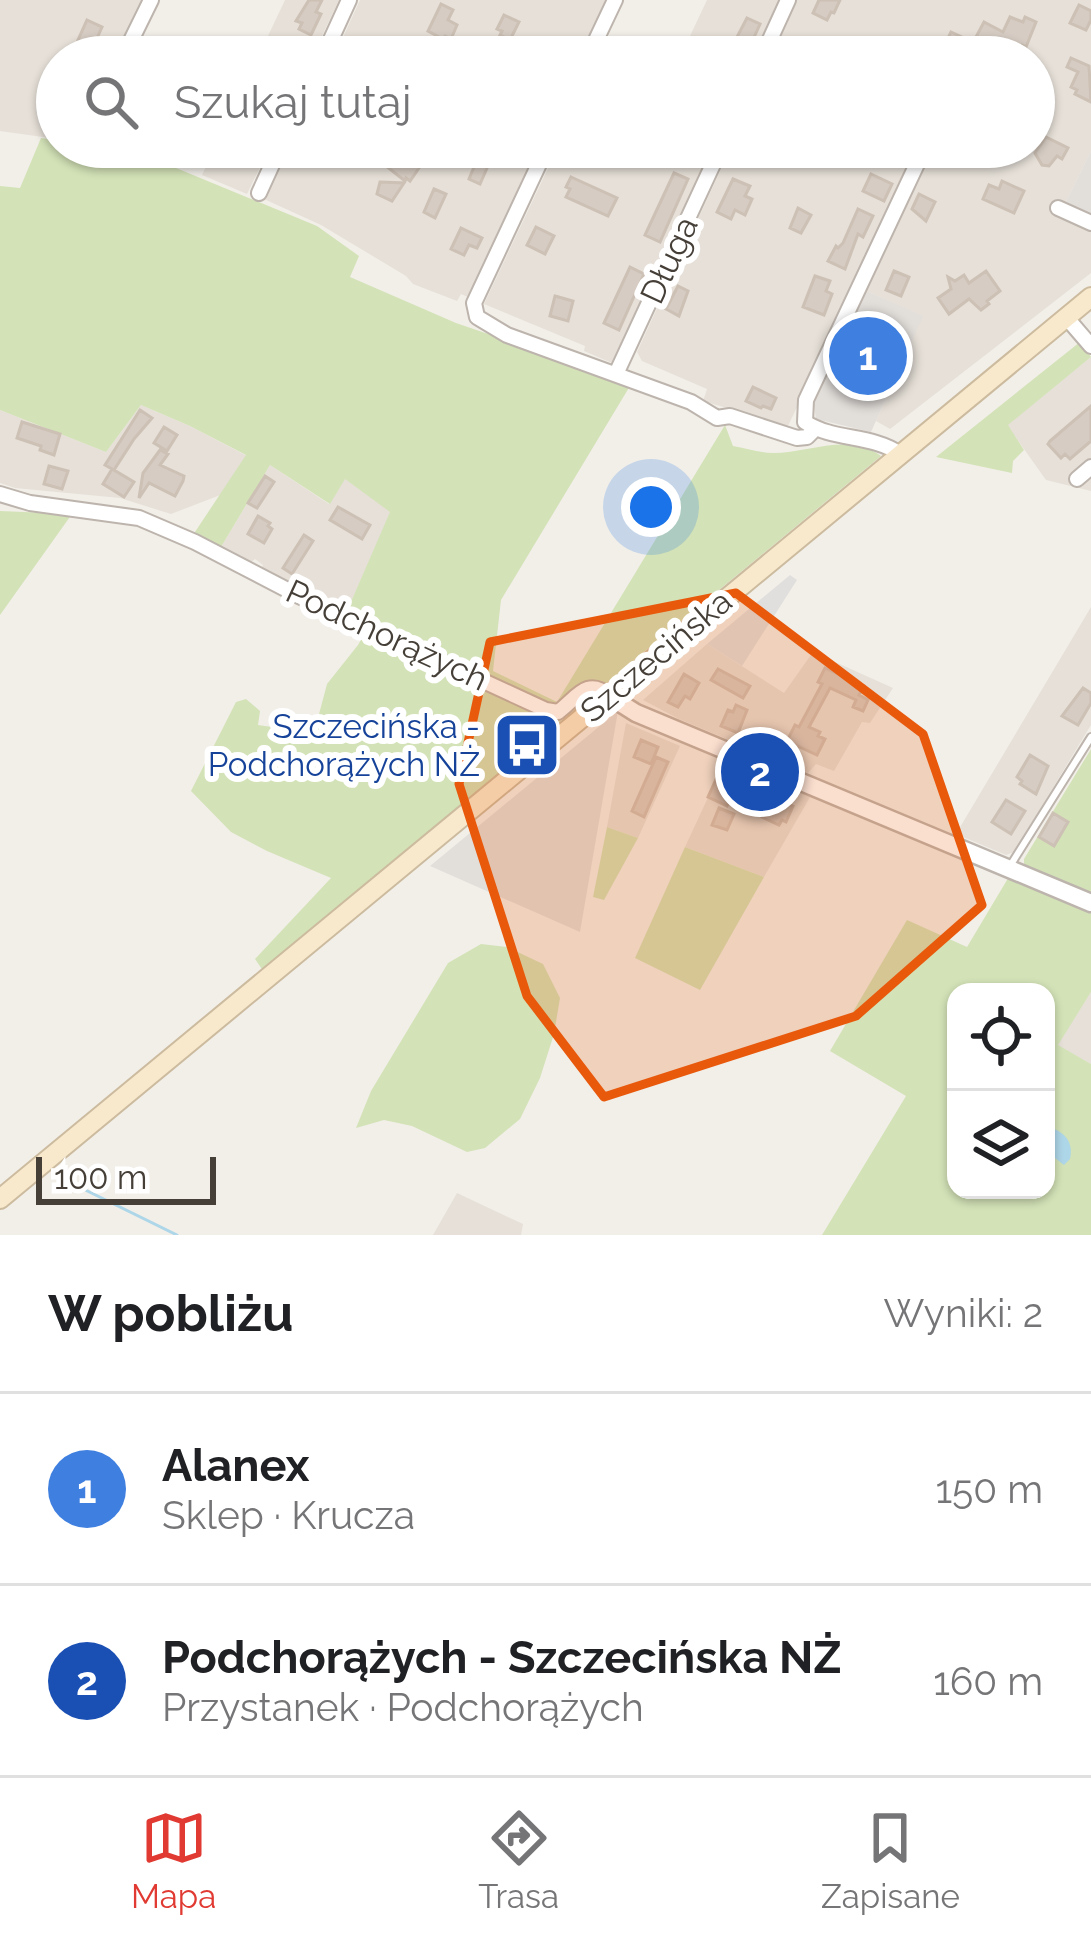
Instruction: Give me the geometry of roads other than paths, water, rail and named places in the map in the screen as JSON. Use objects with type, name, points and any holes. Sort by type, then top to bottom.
[{"type":"main road","name":"Szczecińska","points":[[0,1199],[1091,297]]},
{"type":"street","points":[[133,36],[151,0]]},
{"type":"street","points":[[332,36],[349,0]]},
{"type":"street","points":[[599,36],[615,0]]},
{"type":"street","points":[[772,36],[788,0]]},
{"type":"street","points":[[259,193],[270,168]]},
{"type":"street","points":[[537,168],[474,303],[481,320],[507,335],[691,402],[717,418],[730,416],[797,439],[815,429]]},
{"type":"street","name":"Długa","points":[[616,374],[711,168]]},
{"type":"street","points":[[901,454],[881,443],[815,429],[803,412],[916,168]]},
{"type":"street","points":[[1058,208],[1091,223]]},
{"type":"street","points":[[1066,317],[1091,346]]},
{"type":"street","points":[[1078,479],[1091,467]]},
{"type":"street","name":"Podchorążych","points":[[0,494],[30,503],[139,518],[546,710],[561,710],[590,687],[609,696]]},
{"type":"street","points":[[609,696],[636,713],[1091,904]]},
{"type":"lane","points":[[1008,868],[1091,737]]},
{"type":"water","points":[[1055,1130],[1069,1142],[1070,1159],[1064,1165],[1055,1158]]},
{"type":"waterway","points":[[61,1178],[177,1235]]},
{"type":"place","name":"Alanex","points":[[868,356]]},
{"type":"place","name":"Szczecińska - Podchorążych NŻ","points":[[527,745]]},
{"type":"place","name":"Podchorążych - Szczecińska NŻ","points":[[760,772]]}]
